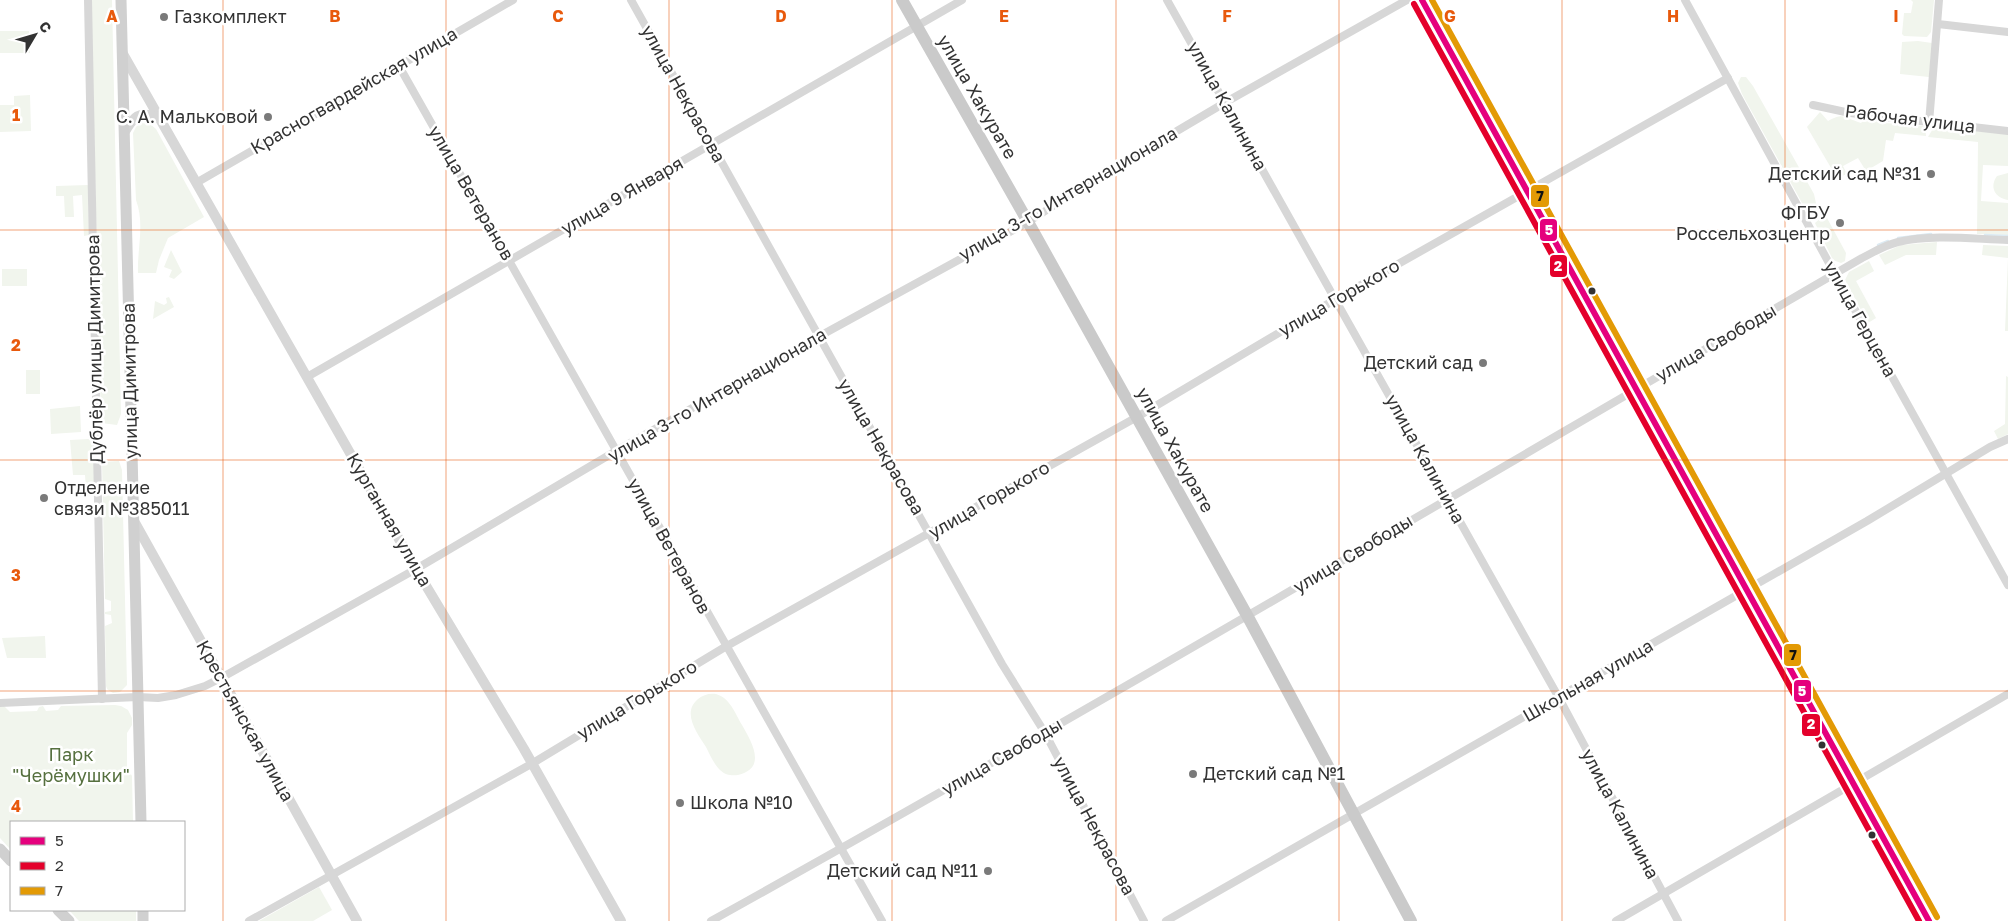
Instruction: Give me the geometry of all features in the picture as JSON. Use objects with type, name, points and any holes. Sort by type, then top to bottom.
[{"type":"main road","name":"улица Димитрова","points":[[121,0],[141,821]]},
{"type":"main road","name":"улица Хакурате","points":[[902,0],[1248,617],[1411,921]]},
{"type":"main road","points":[[0,849],[10,860]]},
{"type":"main road","points":[[59,911],[69,921]]},
{"type":"street","name":"Дублёр улицы Димитрова","points":[[88,0],[102,698]]},
{"type":"street","name":"Красногвардейская улица","points":[[196,183],[513,0]]},
{"type":"street","name":"улица Некрасова","points":[[631,0],[1002,664],[1045,733],[1144,921]]},
{"type":"street","name":"улица 9 Января","points":[[307,377],[962,0]]},
{"type":"street","name":"улица Калинина","points":[[1168,0],[1559,698],[1678,921]]},
{"type":"street","name":"улица 3-го Интернационала","points":[[0,703],[102,698],[158,698],[176,695],[205,686],[416,569],[616,451],[818,336],[1028,222],[1089,183],[1226,102],[1407,0]]},
{"type":"street","points":[[1422,0],[1929,921]]},
{"type":"street","name":"улица Герцена","points":[[1685,0],[2008,585]]},
{"type":"street","points":[[1929,123],[1939,0]]},
{"type":"street","points":[[1938,24],[2008,32]]},
{"type":"street","name":"Курганная улица","points":[[123,54],[416,569],[532,763],[621,921]]},
{"type":"street","name":"улица Ветеранов","points":[[399,66],[882,921]]},
{"type":"street","name":"улица Горького","points":[[249,921],[532,763],[726,647],[930,534],[1136,417],[1336,299],[1728,78]]},
{"type":"street","name":"Рабочая улица","points":[[1813,105],[1850,113],[2008,131]]},
{"type":"street","points":[[124,133],[138,115],[146,114],[158,117]]},
{"type":"street","name":"улица Свободы","points":[[711,921],[1248,617],[1447,498],[1878,249],[1906,241],[1934,239],[2008,240]]},
{"type":"street","name":"Школьная улица","points":[[1166,921],[1867,521],[1990,446],[2008,439]]},
{"type":"street","name":"Крестьянская улица","points":[[134,520],[357,921]]},
{"type":"street","points":[[1616,921],[2008,694]]},
{"type":"green space","points":[[91,0],[112,0],[121,414],[117,425],[101,423]]},
{"type":"green space","points":[[1911,0],[1934,0],[1931,32],[1927,37],[1904,36],[1902,34],[1904,13],[1911,13],[1913,2]]},
{"type":"green space","points":[[0,31],[29,31],[30,53],[0,53]]},
{"type":"green space","points":[[1918,41],[1932,43],[1929,77],[1900,74],[1902,42]]},
{"type":"green space","points":[[1741,77],[1746,77],[1753,86],[1814,194],[1817,208],[1812,211],[1802,203],[1742,94],[1738,83]]},
{"type":"green space","points":[[30,95],[31,131],[0,132],[0,105],[14,105],[14,96]]},
{"type":"green space","points":[[1820,112],[1828,121],[1841,116],[1861,123],[1865,119],[1880,120],[1885,123],[1925,126],[1926,136],[1895,133],[1893,141],[1886,140],[1883,161],[1866,171],[1858,158],[1843,166],[1847,174],[1837,178],[1807,127]]},
{"type":"green space","points":[[141,123],[150,124],[156,129],[204,217],[168,238],[156,273],[138,273],[140,218],[136,200],[133,133]]},
{"type":"green space","points":[[1934,127],[2008,134],[2008,166],[1983,165],[1981,201],[2008,203],[2008,235],[1977,234],[1978,142],[1928,137]]},
{"type":"green space","points":[[2008,173],[2008,200],[2003,199],[1997,194],[1994,184],[1997,176]]},
{"type":"green space","points":[[88,185],[89,235],[84,236],[82,195],[73,196],[74,217],[65,217],[64,196],[56,196],[56,186]]},
{"type":"green space","points":[[1821,207],[1846,253],[1845,261],[1841,263],[1833,260],[1815,223],[1821,218]]},
{"type":"green space","points":[[1937,242],[1936,255],[1906,255],[1885,265],[1879,255],[1901,245]]},
{"type":"green space","points":[[1983,245],[2008,246],[2008,258],[1982,255]]},
{"type":"green space","points":[[171,250],[182,272],[174,279],[169,277],[172,270],[164,267]]},
{"type":"green space","points":[[2008,258],[2008,331],[2005,331]]},
{"type":"green space","points":[[1869,261],[1874,271],[1856,281],[1876,318],[1868,323],[1845,280],[1849,272]]},
{"type":"green space","points":[[2,269],[27,269],[27,286],[2,286]]},
{"type":"green space","points":[[169,297],[174,307],[153,319],[155,301],[164,305],[167,303],[166,298]]},
{"type":"green space","points":[[26,370],[40,370],[40,394],[26,394]]},
{"type":"green space","points":[[2006,376],[2008,377],[2008,434],[1998,439],[1994,431],[2005,424]]},
{"type":"green space","points":[[80,406],[81,432],[51,434],[50,409]]},
{"type":"green space","points":[[89,439],[94,443],[95,490],[86,490],[85,475],[73,475],[70,440]]},
{"type":"green space","points":[[119,461],[122,470],[127,685],[120,692],[113,693],[106,686],[105,626],[112,623],[111,615],[105,614],[105,612],[111,611],[111,601],[105,599],[102,462]]},
{"type":"green space","points":[[45,636],[46,658],[7,658],[2,638]]},
{"type":"green space","points":[[716,694],[732,706],[755,753],[753,766],[738,775],[726,774],[718,768],[699,736],[691,717],[693,705],[698,699],[704,695]]},
{"type":"green space","name":"Парк \"Черёмушки\"","points":[[115,705],[128,710],[132,718],[132,725],[127,733],[127,768],[132,776],[133,821],[10,821],[10,849],[0,838],[0,707],[4,706],[10,712],[37,711],[39,707],[43,706],[46,711],[58,710],[61,706]]},
{"type":"green space","points":[[319,887],[332,910],[313,921],[259,921]]},
{"type":"green space","points":[[70,911],[136,911],[136,921],[79,921]]},
{"type":"waterway","points":[[1898,238],[1931,234]]},
{"type":"waterway","points":[[1985,235],[2008,236]]},
{"type":"waterway","points":[[1878,245],[1888,241]]},
{"type":"transit line","name":"5","points":[[1422,0],[1929,921]]},
{"type":"transit line","name":"7","points":[[1432,0],[1937,917]]},
{"type":"transit line","name":"2","points":[[1414,4],[1919,921]]},
{"type":"place","name":"Газкомплект","points":[[164,17]]},
{"type":"place","name":"С. А. Мальковой","points":[[268,117]]},
{"type":"place","name":"Детский сад №31","points":[[1931,174]]},
{"type":"place","name":"ФГБУ Россельхозцентр","points":[[1840,223]]},
{"type":"place","name":"Детский сад","points":[[1483,363]]},
{"type":"place","name":"Отделение связи №385011","points":[[44,498]]},
{"type":"place","name":"Детский сад №1","points":[[1193,774]]},
{"type":"place","name":"Школа №10","points":[[680,803]]},
{"type":"place","name":"Детский сад №11","points":[[988,871]]}]
